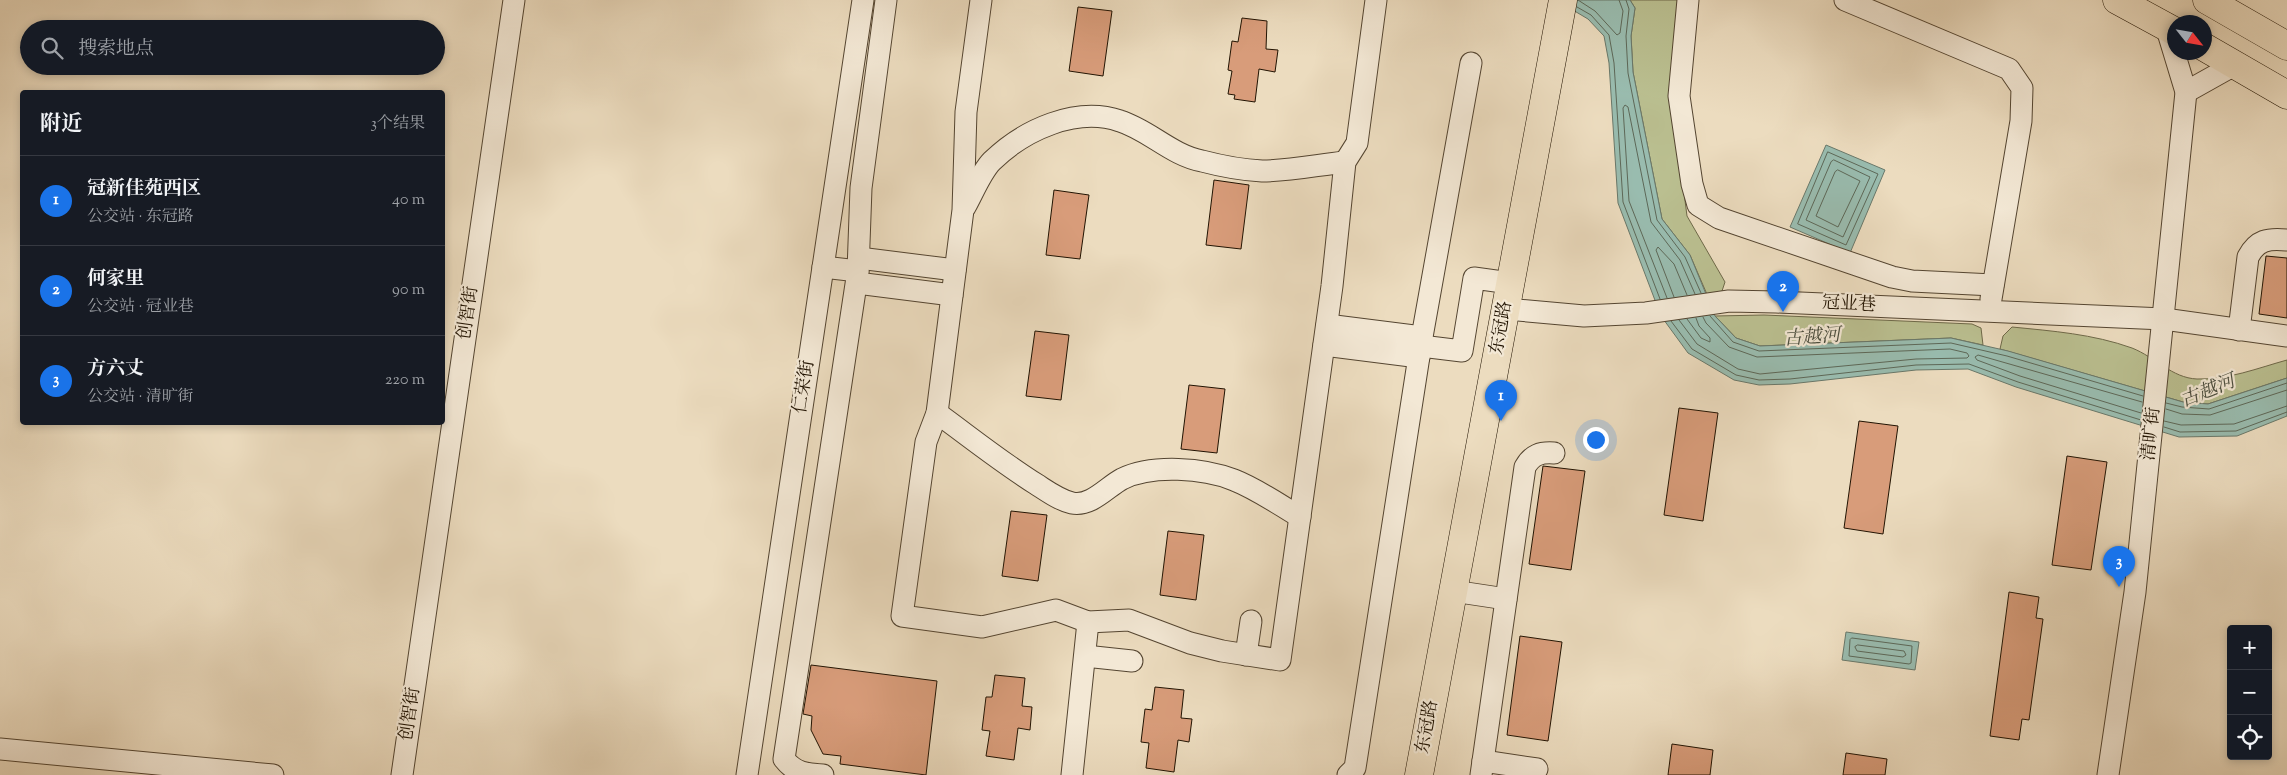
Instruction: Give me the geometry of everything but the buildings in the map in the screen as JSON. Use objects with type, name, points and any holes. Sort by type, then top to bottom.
[{"type":"main road","name":"东冠路","points":[[1419,775],[1563,0]]},
{"type":"main road","points":[[2117,0],[2167,26]]},
{"type":"main road","points":[[2207,0],[2287,46]]},
{"type":"main road","points":[[2212,51],[2287,95]]},
{"type":"street","name":"创智街","points":[[402,775],[514,0]]},
{"type":"street","name":"仁荣街","points":[[747,775],[863,0]]},
{"type":"street","points":[[823,775],[809,774],[792,768],[784,759],[858,271],[862,188],[886,0]]},
{"type":"street","points":[[980,0],[966,112],[963,210],[956,270],[937,413],[926,442],[902,616],[982,627],[1056,610],[1088,622],[1129,620],[1190,643],[1280,660],[1325,335],[1345,162],[1357,143],[1376,0]]},
{"type":"street","points":[[1688,0],[1679,96],[1692,184],[1698,205],[1719,218],[1892,277],[1912,281],[1993,285]]},
{"type":"street","points":[[1845,0],[2009,70],[2022,88],[2021,121],[1988,312]]},
{"type":"street","name":"清旷街","points":[[2108,775],[2135,592],[2157,391],[2186,92],[2178,60]]},
{"type":"street","points":[[1348,775],[1355,768],[1421,346],[1471,63]]},
{"type":"street","points":[[2186,92],[2236,64]]},
{"type":"street","points":[[963,210],[991,162],[1016,142],[1051,122],[1080,118],[1102,117],[1120,121],[1179,153],[1200,161],[1235,168],[1260,171],[1291,170],[1345,162]]},
{"type":"street","points":[[2239,330],[2248,257],[2253,246],[2264,241],[2287,240]]},
{"type":"street","points":[[823,267],[858,271],[956,270]]},
{"type":"street","points":[[858,271],[952,295]]},
{"type":"street","name":"冠业巷","points":[[1421,346],[1462,351],[1474,278],[1508,296],[1584,316],[1646,312],[1730,301],[1748,301],[2164,319],[2287,336]]},
{"type":"street","points":[[1325,335],[1421,346]]},
{"type":"street","points":[[937,413],[1017,473],[1054,496],[1074,504],[1090,501],[1123,479],[1152,470],[1172,470],[1214,474],[1234,480],[1300,517]]},
{"type":"street","points":[[1537,769],[1482,768],[1525,467],[1529,460],[1536,455],[1554,453]]},
{"type":"street","points":[[1453,591],[1506,599]]},
{"type":"street","points":[[1246,655],[1251,621]]},
{"type":"street","points":[[1072,775],[1088,622]]},
{"type":"street","points":[[1085,656],[1132,661]]},
{"type":"street","points":[[0,749],[273,775]]},
{"type":"green space","points":[[1630,0],[1678,0],[1673,107],[1687,216],[1725,282],[1721,294],[1709,299],[1690,255],[1662,219],[1633,72],[1631,36],[1635,8]]},
{"type":"green space","points":[[1764,315],[1972,324],[1981,328],[1983,345],[1951,338],[1760,346],[1736,338],[1715,316]]},
{"type":"green space","points":[[2012,327],[2072,334],[2117,343],[2132,348],[2188,378],[2209,379],[2231,376],[2287,360],[2287,378],[2208,404],[2183,402],[2000,349],[2003,336]]},
{"type":"water","points":[[1556,0],[1630,0],[1635,8],[1631,36],[1633,72],[1662,219],[1690,255],[1715,316],[1736,338],[1760,346],[1951,338],[2008,351],[2183,402],[2208,404],[2287,378],[2287,416],[2237,436],[2179,437],[2016,387],[1968,369],[1916,370],[1790,384],[1759,385],[1734,380],[1688,353],[1661,316],[1618,203],[1609,63],[1604,36],[1588,19]]},
{"type":"water","points":[[1826,145],[1885,170],[1850,253],[1790,227]]},
{"type":"water","points":[[1846,632],[1919,642],[1915,670],[1842,660]]},
{"type":"place","name":"何家里","points":[[1783,312]]},
{"type":"place","name":"冠新佳苑西区","points":[[1501,421]]},
{"type":"place","name":"方六丈","points":[[2119,587]]},
{"type":"water label","name":"古越河","points":[[1812,338]]},
{"type":"water label","name":"古越河","points":[[2208,392]]}]
